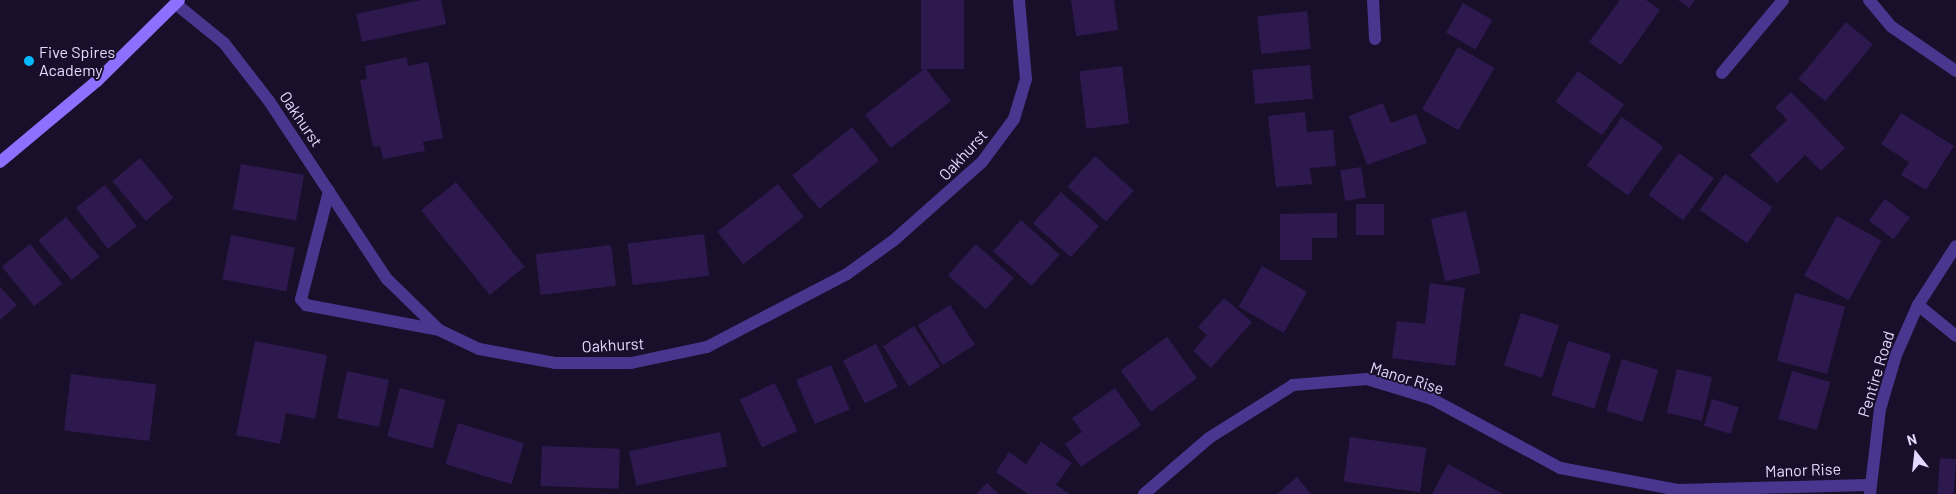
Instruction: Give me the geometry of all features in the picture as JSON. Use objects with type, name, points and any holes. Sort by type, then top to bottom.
[{"type":"street","name":"Oakhurst","points":[[177,2],[224,43],[269,101],[387,279],[439,330],[460,343],[513,358],[555,363],[631,362],[707,347],[847,274],[938,204],[982,162],[1014,119],[1026,79],[1019,0]]},
{"type":"street","points":[[1373,0],[1375,40]]},
{"type":"street","points":[[1722,73],[1783,0]]},
{"type":"street","points":[[1869,0],[1892,27],[1956,71]]},
{"type":"street","points":[[0,162],[97,81],[177,2]]},
{"type":"street","points":[[329,191],[301,299],[306,305],[439,330]]},
{"type":"street","name":"Pentire Road","points":[[1869,490],[1880,409],[1896,354],[1918,305],[1956,246]]},
{"type":"street","points":[[1918,305],[1956,336]]},
{"type":"street","name":"Manor Rise","points":[[1144,494],[1208,438],[1293,385],[1367,380],[1432,399],[1560,468],[1678,492],[1869,490]]},
{"type":"building","points":[[421,0],[441,0],[446,24],[362,42],[356,14]]},
{"type":"building","points":[[921,0],[964,0],[964,69],[921,69]]},
{"type":"building","points":[[1071,0],[1114,0],[1118,30],[1076,36]]},
{"type":"building","points":[[1620,0],[1646,0],[1660,10],[1621,65],[1589,42]]},
{"type":"building","points":[[1678,0],[1695,0],[1689,8]]},
{"type":"building","points":[[1463,3],[1492,20],[1475,49],[1446,32]]},
{"type":"building","points":[[1307,11],[1311,49],[1261,54],[1257,16]]},
{"type":"building","points":[[1846,22],[1873,44],[1825,101],[1798,79]]},
{"type":"building","points":[[1458,47],[1494,68],[1458,130],[1422,109]]},
{"type":"building","points":[[407,57],[408,66],[428,62],[443,138],[423,142],[425,151],[383,159],[380,146],[373,147],[360,80],[367,79],[365,66]]},
{"type":"building","points":[[1310,65],[1313,99],[1255,104],[1252,70]]},
{"type":"building","points":[[1122,66],[1129,124],[1086,129],[1079,71]]},
{"type":"building","points":[[925,68],[951,101],[891,148],[865,115]]},
{"type":"building","points":[[1578,71],[1624,105],[1602,135],[1556,102]]},
{"type":"building","points":[[1791,92],[1845,148],[1821,171],[1805,155],[1777,183],[1750,155],[1787,120],[1775,107]]},
{"type":"building","points":[[1383,103],[1391,123],[1416,114],[1427,143],[1367,165],[1349,116]]},
{"type":"building","points":[[1305,112],[1307,132],[1333,130],[1336,166],[1310,168],[1312,184],[1276,187],[1268,116]]},
{"type":"building","points":[[1901,113],[1954,146],[1926,190],[1901,175],[1909,162],[1881,144]]},
{"type":"building","points":[[1622,117],[1663,147],[1628,196],[1587,166]]},
{"type":"building","points":[[852,127],[879,160],[819,209],[792,175]]},
{"type":"building","points":[[1679,153],[1714,178],[1683,220],[1648,195]]},
{"type":"building","points":[[1095,156],[1134,191],[1106,221],[1068,186]]},
{"type":"building","points":[[140,158],[173,198],[146,221],[112,181]]},
{"type":"building","points":[[241,164],[304,175],[296,220],[233,209]]},
{"type":"building","points":[[1361,167],[1366,198],[1345,201],[1340,170]]},
{"type":"building","points":[[1725,174],[1773,207],[1747,243],[1700,210]]},
{"type":"building","points":[[456,182],[525,267],[490,295],[421,210]]},
{"type":"building","points":[[778,184],[804,217],[743,265],[717,231]]},
{"type":"building","points":[[105,185],[137,226],[108,249],[76,208]]},
{"type":"building","points":[[1061,192],[1099,226],[1071,257],[1033,223]]},
{"type":"building","points":[[1885,199],[1910,218],[1894,239],[1869,221]]},
{"type":"building","points":[[1356,204],[1384,204],[1384,235],[1356,235]]},
{"type":"building","points":[[1466,211],[1480,273],[1445,281],[1431,219]]},
{"type":"building","points":[[1337,213],[1337,238],[1312,238],[1312,260],[1280,260],[1280,214]]},
{"type":"building","points":[[1837,216],[1882,241],[1849,300],[1804,275]]},
{"type":"building","points":[[66,217],[99,257],[72,280],[38,240]]},
{"type":"building","points":[[1021,220],[1060,255],[1032,286],[993,251]]},
{"type":"building","points":[[704,234],[709,276],[633,285],[628,243]]},
{"type":"building","points":[[231,235],[295,247],[286,292],[222,279]]},
{"type":"building","points":[[30,244],[62,284],[34,306],[2,267]]},
{"type":"building","points":[[976,244],[1014,278],[986,309],[948,275]]},
{"type":"building","points":[[611,245],[616,286],[541,295],[536,254]]},
{"type":"building","points":[[1262,266],[1307,292],[1284,333],[1238,307]]},
{"type":"building","points":[[1430,283],[1465,288],[1455,366],[1392,358],[1397,321],[1425,324]]},
{"type":"building","points":[[0,287],[17,305],[0,320]]},
{"type":"building","points":[[1795,293],[1845,306],[1827,374],[1777,361]]},
{"type":"building","points":[[1224,298],[1252,322],[1211,368],[1193,351],[1207,335],[1198,327]]},
{"type":"building","points":[[950,305],[975,345],[943,365],[918,325]]},
{"type":"building","points":[[1521,313],[1559,325],[1542,378],[1504,365]]},
{"type":"building","points":[[914,326],[940,366],[909,386],[883,346]]},
{"type":"building","points":[[1167,337],[1197,378],[1151,412],[1121,371]]},
{"type":"building","points":[[255,341],[327,355],[315,419],[286,413],[280,444],[236,435]]},
{"type":"building","points":[[1568,341],[1611,354],[1594,409],[1551,396]]},
{"type":"building","points":[[876,344],[898,387],[865,404],[843,361]]},
{"type":"building","points":[[1622,359],[1658,370],[1643,422],[1606,411]]},
{"type":"building","points":[[831,365],[850,409],[815,424],[796,380]]},
{"type":"building","points":[[1677,369],[1712,377],[1702,421],[1667,413]]},
{"type":"building","points":[[347,371],[389,380],[379,427],[337,418]]},
{"type":"building","points":[[1792,371],[1830,382],[1817,430],[1778,419]]},
{"type":"building","points":[[71,374],[156,384],[149,441],[64,431]]},
{"type":"building","points":[[775,383],[797,431],[762,448],[740,399]]},
{"type":"building","points":[[400,388],[445,400],[432,448],[387,436]]},
{"type":"building","points":[[1115,388],[1141,425],[1081,467],[1065,444],[1082,432],[1072,418]]},
{"type":"building","points":[[1712,399],[1739,407],[1731,434],[1704,426]]},
{"type":"building","points":[[458,423],[524,443],[511,484],[445,464]]},
{"type":"building","points":[[720,432],[727,466],[636,486],[629,451]]},
{"type":"building","points":[[1350,437],[1426,448],[1420,492],[1344,482]]},
{"type":"building","points":[[1041,442],[1072,463],[1056,485],[1070,494],[1028,494],[996,472],[1009,452],[1026,464]]},
{"type":"building","points":[[542,446],[620,449],[619,489],[541,486]]},
{"type":"building","points":[[1940,458],[1956,459],[1954,494],[1937,494]]},
{"type":"building","points":[[1448,464],[1503,494],[1432,494]]},
{"type":"building","points":[[1297,477],[1311,494],[1277,494]]},
{"type":"building","points":[[987,483],[999,494],[976,494]]},
{"type":"place","name":"Five Spires Academy","points":[[29,61]]}]
